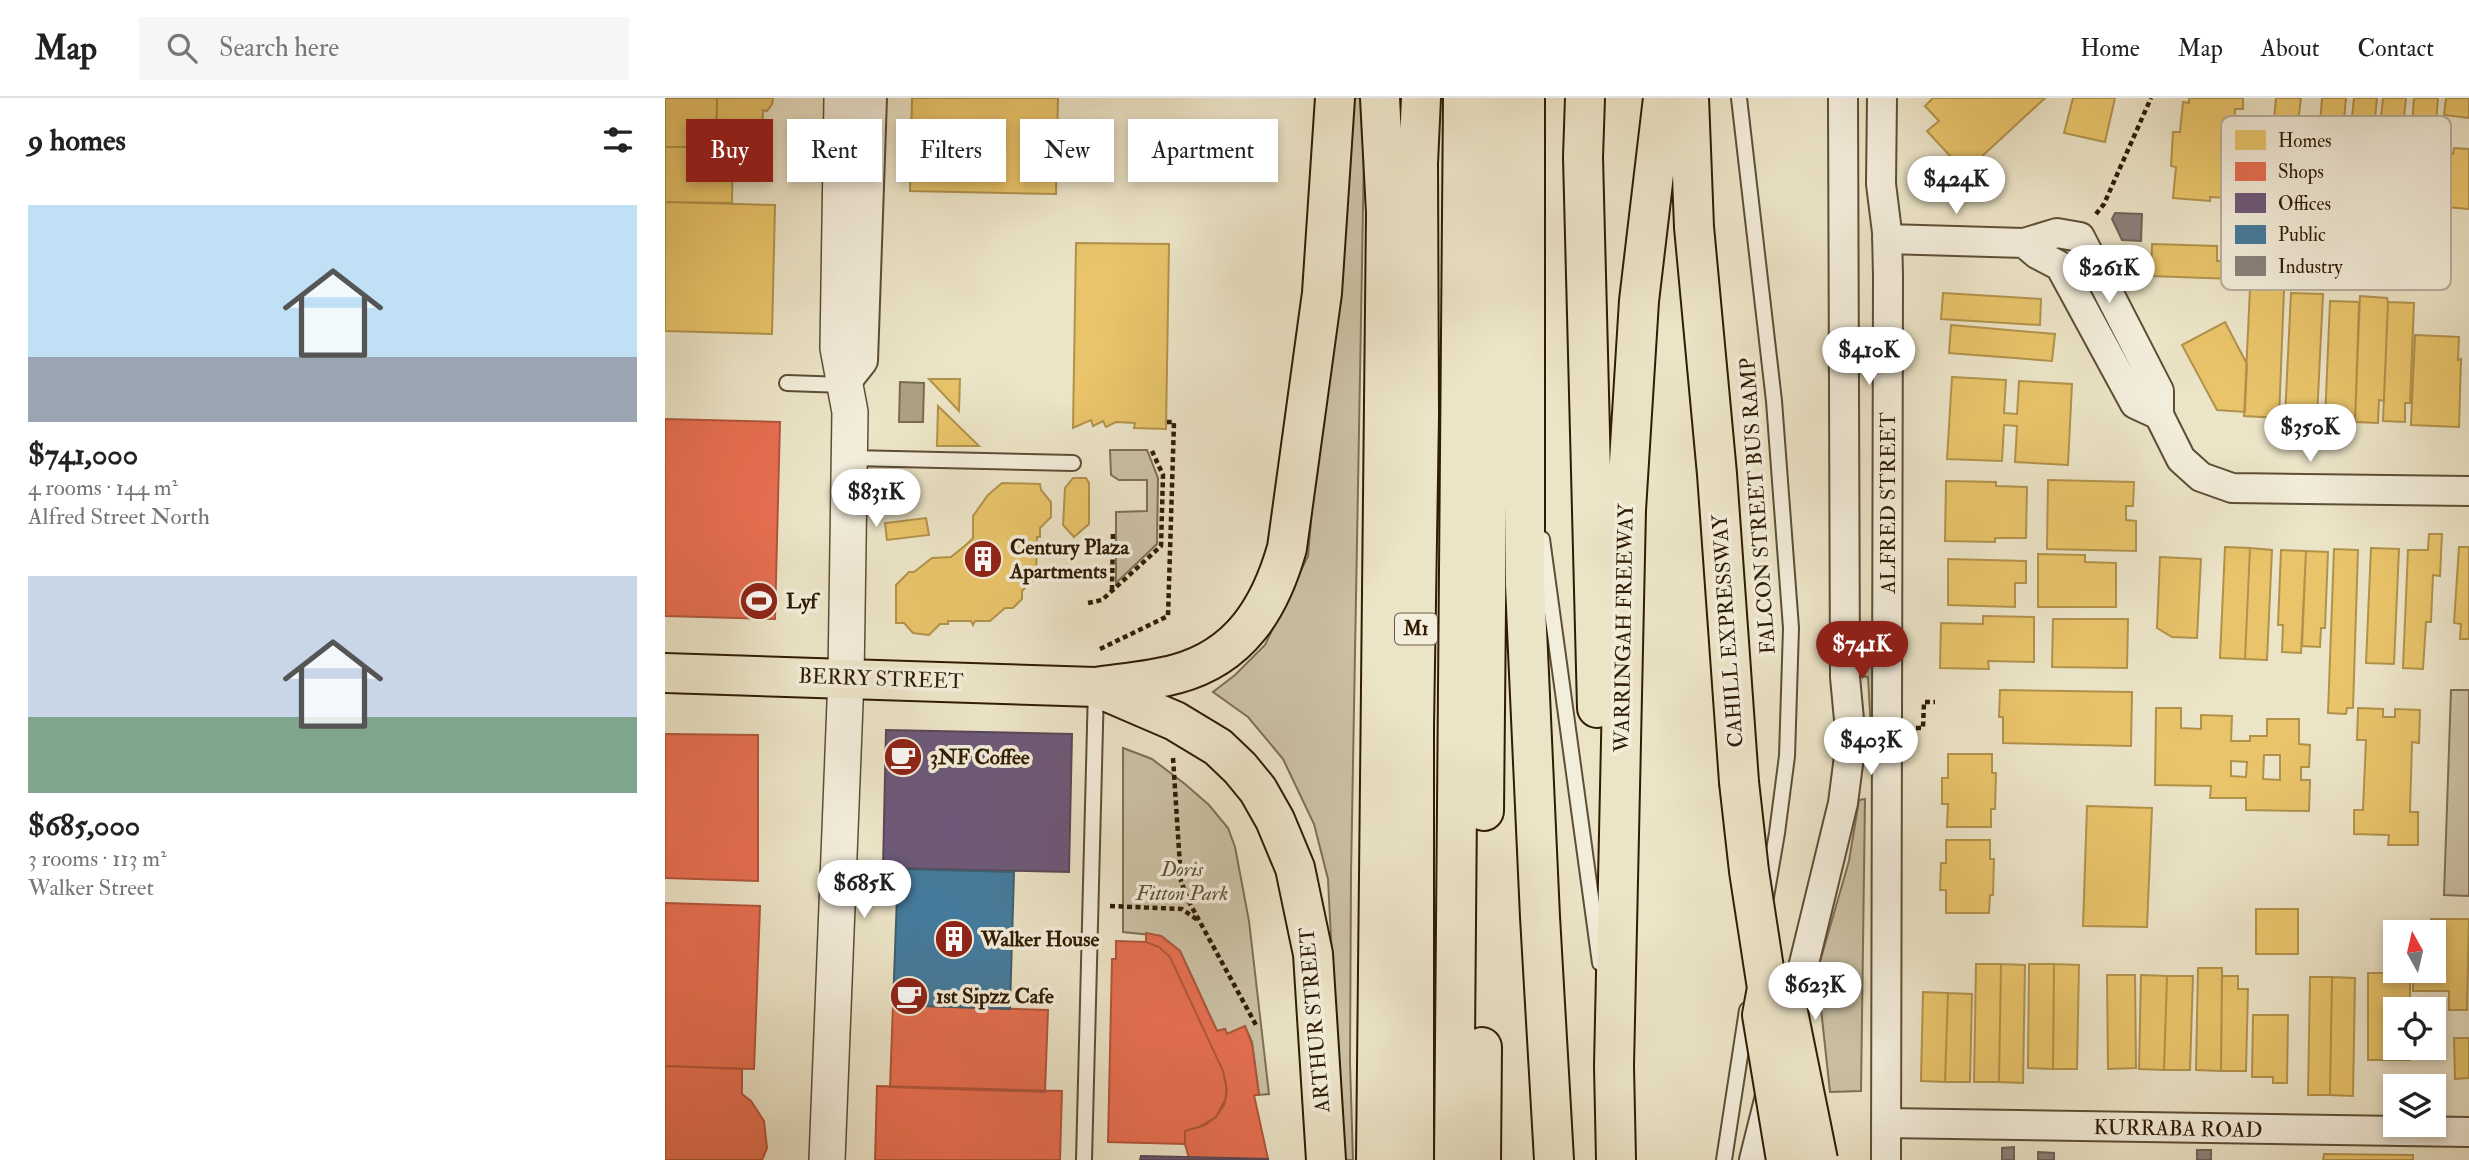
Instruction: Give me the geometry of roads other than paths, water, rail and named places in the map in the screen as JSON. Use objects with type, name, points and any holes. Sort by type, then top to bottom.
[{"type":"main road","points":[[1096,687],[1178,673],[1233,645],[1266,605],[1280,573],[1287,548],[1322,293],[1335,98]]},
{"type":"main road","name":"M1","points":[[1376,1160],[1385,240],[1380,98]]},
{"type":"main road","name":"M1","points":[[1414,1160],[1414,727],[1419,416],[1418,163],[1421,98]]},
{"type":"main road","name":"M1","points":[[1454,1160],[1463,98]]},
{"type":"main road","points":[[1481,1160],[1491,98]]},
{"type":"main road","points":[[1525,98],[1525,584],[1554,1160]]},
{"type":"main road","points":[[1585,98],[1583,157],[1605,994],[1614,1066]]},
{"type":"main road","name":"WARRINGAH FREEWAY","points":[[1616,1160],[1614,1066],[1626,510],[1639,301],[1663,98]]},
{"type":"main road","name":"CAHILL EXPRESSWAY","points":[[1689,98],[1694,227],[1717,474],[1756,988],[1786,1160]]},
{"type":"main road","name":"BERRY STREET","points":[[665,673],[1096,687]]},
{"type":"main road","name":"ARTHUR STREET","points":[[1096,687],[1175,722],[1218,747],[1258,790],[1275,820],[1295,868],[1313,954],[1326,1160]]},
{"type":"main road","points":[[1756,988],[1787,1007],[1818,1160]]},
{"type":"street","points":[[827,1160],[846,678],[850,412],[838,348],[842,98]]},
{"type":"street","points":[[844,385],[863,361],[872,98]]},
{"type":"street","points":[[1754,1160],[1843,803],[1851,741],[1845,677],[1843,98]]},
{"type":"street","name":"ALFRED STREET","points":[[1882,98],[1881,184],[1887,239],[1887,1160]]},
{"type":"street","points":[[1887,239],[2024,243],[2057,233],[2080,237],[2159,391],[2158,415],[2181,459],[2201,477],[2232,488],[2469,491]]},
{"type":"street","points":[[2024,243],[2036,254],[2060,266],[2136,404],[2158,415]]},
{"type":"street","name":"KURRABA ROAD","points":[[1886,1123],[2469,1132]]},
{"type":"lane","name":"FALCON STREET BUS RAMP","points":[[1724,1160],[1756,988],[1787,755],[1791,628],[1774,401],[1739,98]]},
{"type":"lane","points":[[787,383],[844,385]]},
{"type":"lane","points":[[1526,420],[1605,994]]},
{"type":"lane","points":[[849,458],[1073,463]]},
{"type":"lane","points":[[1084,1160],[1096,687]]},
{"type":"place","name":"Century Plaza Apartments","points":[[983,559]]},
{"type":"place","name":"Lyf","points":[[759,601]]},
{"type":"place","name":"3NF Coffee","points":[[903,757]]},
{"type":"place","name":"Walker House","points":[[954,939]]},
{"type":"place","name":"1st Sipzz Cafe","points":[[909,996]]},
{"type":"park label","name":"Doris Fitton Park","points":[[1182,881]]}]
